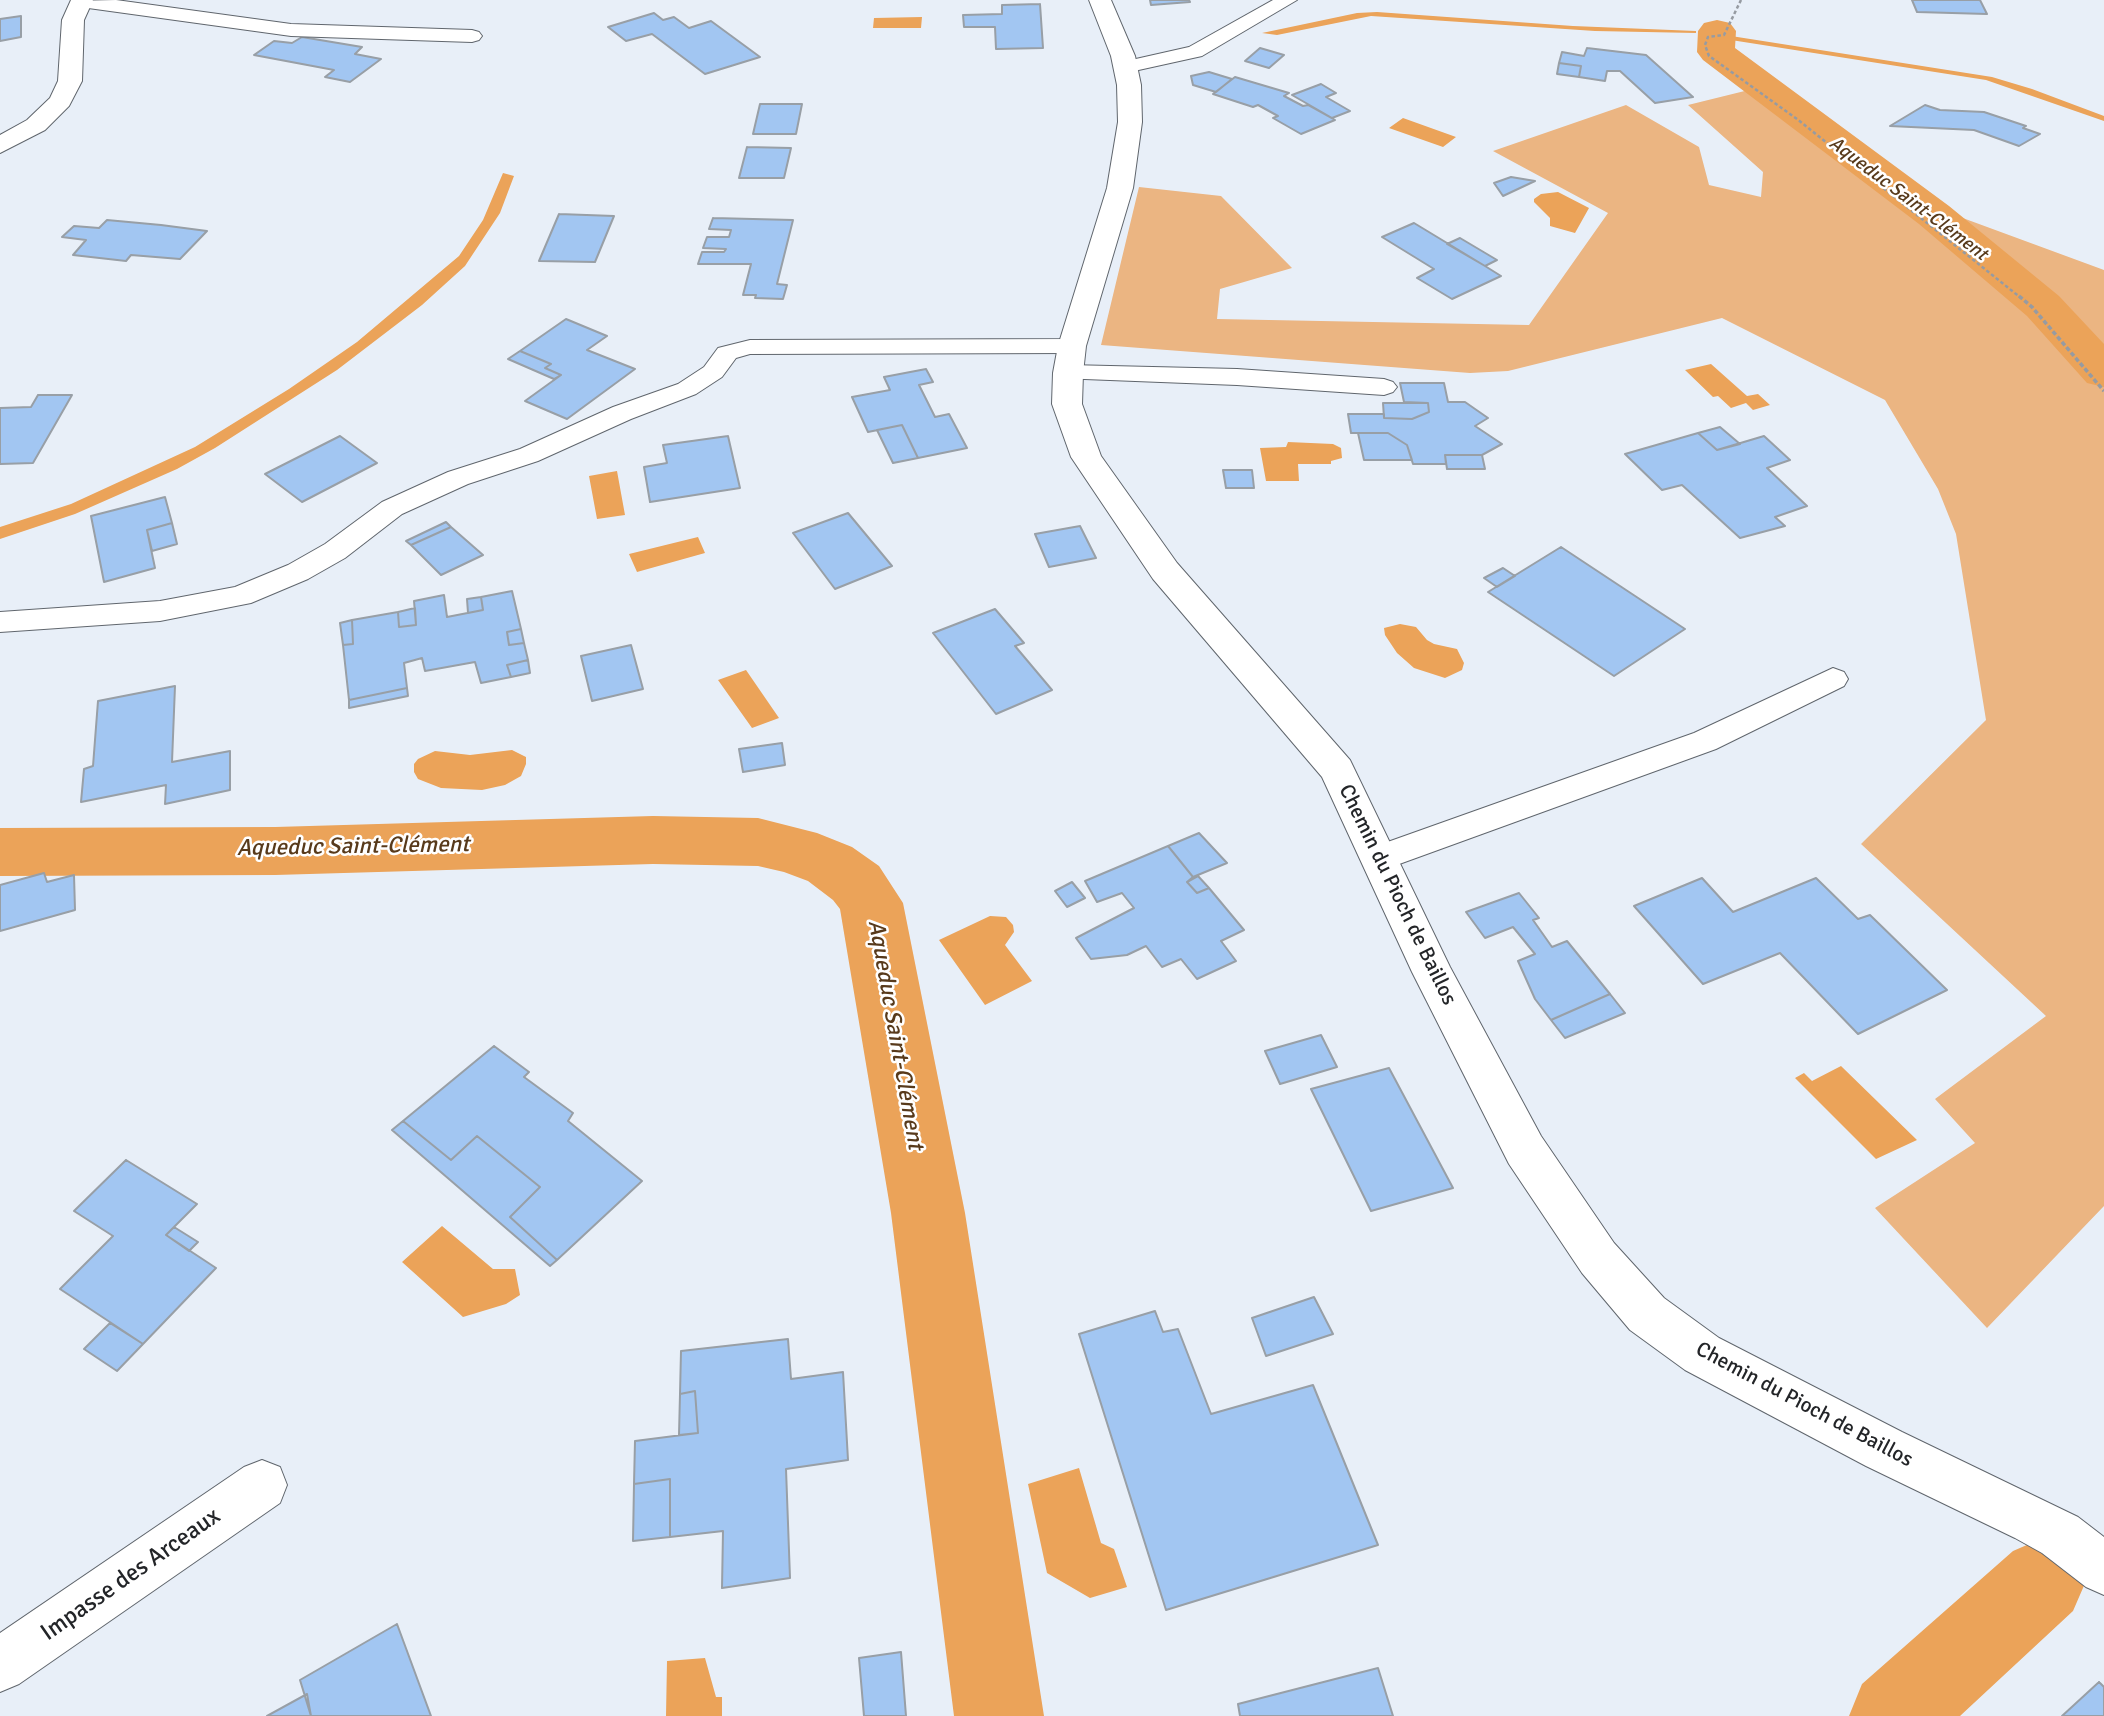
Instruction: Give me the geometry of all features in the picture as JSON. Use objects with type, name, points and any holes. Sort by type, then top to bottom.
[{"type":"street","name":"Chemin du Pioch de Baillos","points":[[1100,0],[1120,45],[1129,85],[1130,122],[1120,188],[1070,360],[1067,404],[1086,457],[1164,571],[1337,770],[1432,972],[1525,1150],[1598,1258],[1647,1314],[1702,1353],[1884,1449],[2060,1535],[2104,1569]]},
{"type":"street","points":[[0,145],[36,125],[60,101],[70,81],[73,20],[82,1]]},
{"type":"street","name":"Impasse des Arceaux","points":[[0,1665],[262,1485]]},
{"type":"lane","points":[[1125,67],[1195,52],[1287,0]]},
{"type":"lane","points":[[82,1],[291,30],[472,36]]},
{"type":"lane","points":[[0,622],[160,611],[242,596],[298,572],[335,551],[392,508],[458,478],[529,455],[622,413],[687,389],[713,372],[727,353],[750,347],[1070,360],[1237,377],[1384,387]]},
{"type":"lane","points":[[1380,858],[1704,741],[1833,679]]},
{"type":"path","points":[[1741,0],[1724,35],[1708,37],[1705,45],[1709,56],[1797,119],[2032,307],[2104,391]]},
{"type":"shaded area","points":[[1377,12],[1696,33],[1595,31],[1371,16],[1277,35],[1262,33],[1357,13]]},
{"type":"shaded area","points":[[922,17],[921,28],[873,28],[874,18]]},
{"type":"shaded area","points":[[1731,36],[1992,77],[2104,116],[2104,121],[1986,80],[1731,40]]},
{"type":"shaded area","points":[[1773,84],[1960,217],[2104,270],[2104,1206],[1987,1328],[1875,1208],[1975,1143],[1935,1099],[2046,1016],[1861,844],[1986,720],[1956,534],[1938,489],[1885,400],[1722,318],[1508,371],[1470,373],[1101,345],[1139,187],[1221,196],[1292,268],[1220,289],[1217,319],[1529,325],[1608,213],[1493,151],[1626,105],[1699,147],[1709,185],[1761,197],[1763,172],[1688,105]]},
{"type":"shaded area","points":[[1403,118],[1456,137],[1443,147],[1389,128]]},
{"type":"shaded area","points":[[503,173],[514,176],[500,213],[465,266],[422,305],[337,370],[215,448],[177,469],[75,514],[0,539],[0,527],[71,504],[195,447],[289,389],[357,342],[459,256],[483,220]]},
{"type":"shaded area","points":[[1558,192],[1589,208],[1575,233],[1550,226],[1550,218],[1534,202],[1541,194]]},
{"type":"shaded area","points":[[1711,364],[1747,396],[1758,394],[1770,405],[1753,410],[1746,403],[1731,408],[1718,396],[1713,397],[1685,370]]},
{"type":"shaded area","points":[[1288,442],[1333,444],[1341,448],[1342,458],[1331,461],[1331,464],[1298,464],[1299,481],[1266,481],[1260,448],[1286,447]]},
{"type":"shaded area","points":[[617,471],[625,515],[597,519],[589,476]]},
{"type":"shaded area","points":[[698,537],[705,553],[637,572],[629,554]]},
{"type":"shaded area","points":[[1400,624],[1416,627],[1434,644],[1457,649],[1464,663],[1462,670],[1445,678],[1414,668],[1397,653],[1385,635],[1384,628]]},
{"type":"shaded area","points":[[746,670],[779,718],[752,728],[718,680]]},
{"type":"shaded area","points":[[512,750],[526,757],[526,764],[521,776],[505,785],[482,790],[441,788],[418,779],[414,772],[414,764],[418,759],[435,751],[470,755]]},
{"type":"shaded area","points":[[990,916],[1006,917],[1013,925],[1014,932],[1005,945],[1032,981],[985,1005],[939,940]]},
{"type":"shaded area","points":[[1841,1066],[1917,1140],[1876,1159],[1795,1078],[1804,1073],[1812,1081]]},
{"type":"shaded area","points":[[442,1226],[493,1269],[515,1269],[520,1295],[506,1304],[463,1317],[402,1262]]},
{"type":"shaded area","points":[[1079,1468],[1101,1543],[1114,1549],[1127,1587],[1090,1598],[1047,1573],[1028,1484]]},
{"type":"shaded area","points":[[705,1658],[716,1697],[722,1697],[722,1716],[666,1716],[667,1661]]},
{"type":"building","points":[[1150,0],[1189,0],[1190,2],[1151,5]]},
{"type":"building","points":[[1912,0],[1980,0],[1987,14],[1917,12]]},
{"type":"building","points":[[1040,4],[1043,48],[996,49],[995,27],[964,27],[963,15],[1002,14],[1002,5]]},
{"type":"building","points":[[654,13],[663,20],[674,17],[689,28],[711,21],[760,57],[705,74],[652,34],[626,41],[608,27]]},
{"type":"building","points":[[21,16],[21,37],[0,41],[0,19]]},
{"type":"building","points":[[302,37],[362,47],[355,54],[381,59],[350,82],[325,77],[334,70],[254,55],[274,41],[292,43]]},
{"type":"building","points":[[1260,48],[1284,55],[1269,68],[1245,61]]},
{"type":"building","points":[[1587,48],[1646,55],[1693,97],[1655,103],[1620,71],[1607,71],[1605,81],[1579,77],[1581,66],[1559,63],[1562,52],[1584,56]]},
{"type":"building","points":[[1559,63],[1581,66],[1579,77],[1557,74]]},
{"type":"building","points":[[1209,72],[1232,79],[1216,92],[1193,85],[1191,76]]},
{"type":"building","points":[[1235,77],[1289,93],[1284,96],[1335,120],[1301,134],[1273,118],[1278,116],[1258,105],[1253,107],[1213,94]]},
{"type":"building","points":[[1321,84],[1336,93],[1326,97],[1350,111],[1332,118],[1292,95]]},
{"type":"building","points":[[760,104],[802,104],[796,134],[753,134]]},
{"type":"building","points":[[1925,105],[1940,110],[1984,112],[2026,126],[2023,128],[2040,134],[2019,146],[1974,130],[1890,126]]},
{"type":"building","points":[[747,147],[791,148],[784,178],[739,178]]},
{"type":"building","points":[[1511,177],[1535,181],[1503,196],[1494,183]]},
{"type":"building","points":[[559,214],[614,216],[595,262],[539,261]]},
{"type":"building","points":[[713,218],[793,220],[777,284],[787,285],[783,299],[743,295],[751,264],[698,264],[702,252],[724,252],[726,249],[703,248],[707,237],[729,237],[731,230],[709,229]]},
{"type":"building","points":[[107,220],[207,231],[180,259],[131,255],[126,261],[73,255],[86,240],[62,237],[74,226],[99,228]]},
{"type":"building","points":[[1414,223],[1501,276],[1452,299],[1417,278],[1434,269],[1382,237]]},
{"type":"building","points":[[1460,238],[1497,260],[1485,266],[1447,244]]},
{"type":"building","points":[[566,319],[607,336],[587,350],[635,369],[567,419],[525,401],[561,375],[545,368],[551,364],[520,351]]},
{"type":"building","points":[[520,351],[551,364],[545,368],[561,375],[554,379],[508,359]]},
{"type":"building","points":[[926,369],[933,382],[919,385],[935,417],[949,414],[967,448],[918,458],[902,425],[868,432],[852,397],[890,390],[884,377]]},
{"type":"building","points":[[1400,383],[1444,383],[1448,402],[1465,402],[1488,418],[1475,426],[1502,444],[1482,455],[1445,455],[1446,464],[1413,464],[1407,445],[1388,433],[1351,433],[1348,414],[1384,414],[1384,418],[1412,419],[1429,412],[1428,403],[1404,402]]},
{"type":"building","points":[[38,395],[72,395],[33,463],[0,464],[0,408],[31,407]]},
{"type":"building","points":[[1383,403],[1428,403],[1429,412],[1412,419],[1384,418]]},
{"type":"building","points":[[902,425],[918,458],[893,463],[877,430]]},
{"type":"building","points":[[1720,427],[1740,444],[1717,450],[1698,433]]},
{"type":"building","points":[[1358,433],[1388,433],[1407,445],[1412,460],[1364,460]]},
{"type":"building","points":[[1698,433],[1717,450],[1764,436],[1790,460],[1767,468],[1807,506],[1775,517],[1785,526],[1740,538],[1682,485],[1662,490],[1625,454]]},
{"type":"building","points":[[340,436],[377,463],[302,502],[265,474]]},
{"type":"building","points":[[728,436],[740,488],[650,502],[644,467],[667,463],[663,445]]},
{"type":"building","points":[[1445,455],[1482,455],[1485,469],[1447,469]]},
{"type":"building","points":[[1223,470],[1252,470],[1254,488],[1226,488]]},
{"type":"building","points":[[165,497],[172,523],[147,530],[155,568],[104,582],[91,516]]},
{"type":"building","points":[[848,513],[892,566],[835,589],[793,533]]},
{"type":"building","points":[[446,522],[451,527],[411,545],[406,541]]},
{"type":"building","points":[[172,523],[177,544],[152,551],[147,530]]},
{"type":"building","points":[[1080,526],[1096,558],[1049,567],[1035,534]]},
{"type":"building","points":[[451,527],[483,555],[441,575],[411,545]]},
{"type":"building","points":[[1561,547],[1685,629],[1614,676],[1488,592]]},
{"type":"building","points":[[1503,568],[1515,576],[1497,587],[1484,578]]},
{"type":"building","points":[[512,591],[521,629],[507,632],[509,645],[524,643],[528,660],[507,665],[511,677],[481,683],[475,662],[425,671],[422,658],[404,663],[407,688],[349,700],[343,645],[353,644],[352,620],[398,612],[399,627],[416,625],[414,601],[444,595],[447,617],[483,610],[481,597]]},
{"type":"building","points":[[481,597],[483,610],[468,613],[467,599]]},
{"type":"building","points":[[415,608],[416,625],[399,627],[398,612]]},
{"type":"building","points":[[995,609],[1024,643],[1015,646],[1052,690],[996,714],[933,633]]},
{"type":"building","points":[[352,620],[353,644],[343,645],[340,623]]},
{"type":"building","points":[[521,629],[524,643],[509,645],[507,632]]},
{"type":"building","points":[[631,645],[643,689],[592,701],[581,656]]},
{"type":"building","points":[[528,660],[530,673],[511,677],[507,665]]},
{"type":"building","points":[[175,686],[172,762],[230,751],[230,790],[165,804],[166,785],[81,802],[84,769],[93,766],[98,701]]},
{"type":"building","points":[[407,688],[408,696],[349,708],[349,700]]},
{"type":"building","points":[[782,743],[785,765],[743,772],[739,749]]},
{"type":"building","points":[[1199,833],[1227,863],[1193,877],[1168,846]]},
{"type":"building","points":[[1168,846],[1193,877],[1187,882],[1197,893],[1209,888],[1244,930],[1221,941],[1236,961],[1197,979],[1181,959],[1162,967],[1146,946],[1127,955],[1091,959],[1076,938],[1134,908],[1122,893],[1097,902],[1085,881]]},
{"type":"building","points":[[44,873],[47,882],[74,875],[75,910],[0,931],[0,885]]},
{"type":"building","points":[[1198,876],[1209,888],[1197,893],[1187,882]]},
{"type":"building","points":[[1702,878],[1733,912],[1816,878],[1858,919],[1870,915],[1947,990],[1858,1034],[1780,953],[1703,984],[1634,906]]},
{"type":"building","points":[[1072,882],[1085,898],[1067,907],[1055,891]]},
{"type":"building","points":[[1519,893],[1539,918],[1533,920],[1552,947],[1567,941],[1610,994],[1551,1020],[1535,999],[1518,961],[1535,954],[1513,927],[1485,938],[1466,912]]},
{"type":"building","points":[[1610,994],[1625,1013],[1565,1038],[1551,1020]]},
{"type":"building","points":[[1321,1035],[1337,1067],[1280,1084],[1265,1051]]},
{"type":"building","points":[[494,1046],[529,1072],[524,1077],[573,1113],[568,1121],[642,1181],[557,1260],[510,1217],[540,1187],[477,1136],[451,1160],[403,1121]]},
{"type":"building","points":[[1389,1068],[1453,1188],[1371,1211],[1311,1089]]},
{"type":"building","points":[[403,1121],[451,1160],[477,1136],[540,1187],[510,1217],[557,1260],[550,1266],[392,1130]]},
{"type":"building","points":[[126,1160],[197,1204],[166,1235],[216,1268],[143,1344],[60,1289],[113,1236],[74,1211]]},
{"type":"building","points":[[174,1227],[198,1242],[189,1251],[166,1235]]},
{"type":"building","points":[[1314,1297],[1333,1334],[1266,1356],[1252,1318]]},
{"type":"building","points":[[1155,1311],[1163,1332],[1178,1329],[1211,1414],[1313,1385],[1378,1545],[1166,1610],[1079,1334]]},
{"type":"building","points":[[110,1323],[143,1344],[117,1371],[84,1349]]},
{"type":"building","points":[[788,1339],[791,1379],[843,1372],[848,1460],[786,1469],[790,1578],[722,1588],[723,1531],[670,1537],[670,1479],[634,1484],[635,1441],[698,1433],[695,1391],[680,1394],[681,1351]]},
{"type":"building","points":[[695,1391],[698,1433],[679,1435],[680,1394]]},
{"type":"building","points":[[670,1479],[670,1537],[633,1541],[634,1484]]},
{"type":"building","points":[[397,1624],[431,1716],[311,1716],[300,1680]]},
{"type":"building","points":[[901,1652],[906,1716],[864,1716],[859,1658]]},
{"type":"building","points":[[1378,1668],[1393,1716],[1240,1716],[1238,1704]]},
{"type":"building","points":[[2099,1682],[2104,1687],[2104,1716],[2062,1716]]},
{"type":"building","points":[[307,1694],[311,1716],[267,1716]]},
{"type":"waterway","name":"Aqueduc Saint-Clément","points":[[1717,31],[1716,52],[1934,215],[2010,277],[2043,306],[2104,373]]},
{"type":"waterway","name":"Aqueduc Saint-Clément","points":[[0,852],[275,851],[653,840],[758,842],[795,850],[830,864],[856,883],[871,903],[928,1213],[999,1716]]},
{"type":"waterway","name":"Aqueduc Saint-Clément","points":[[1894,1716],[2043,1581]]}]
